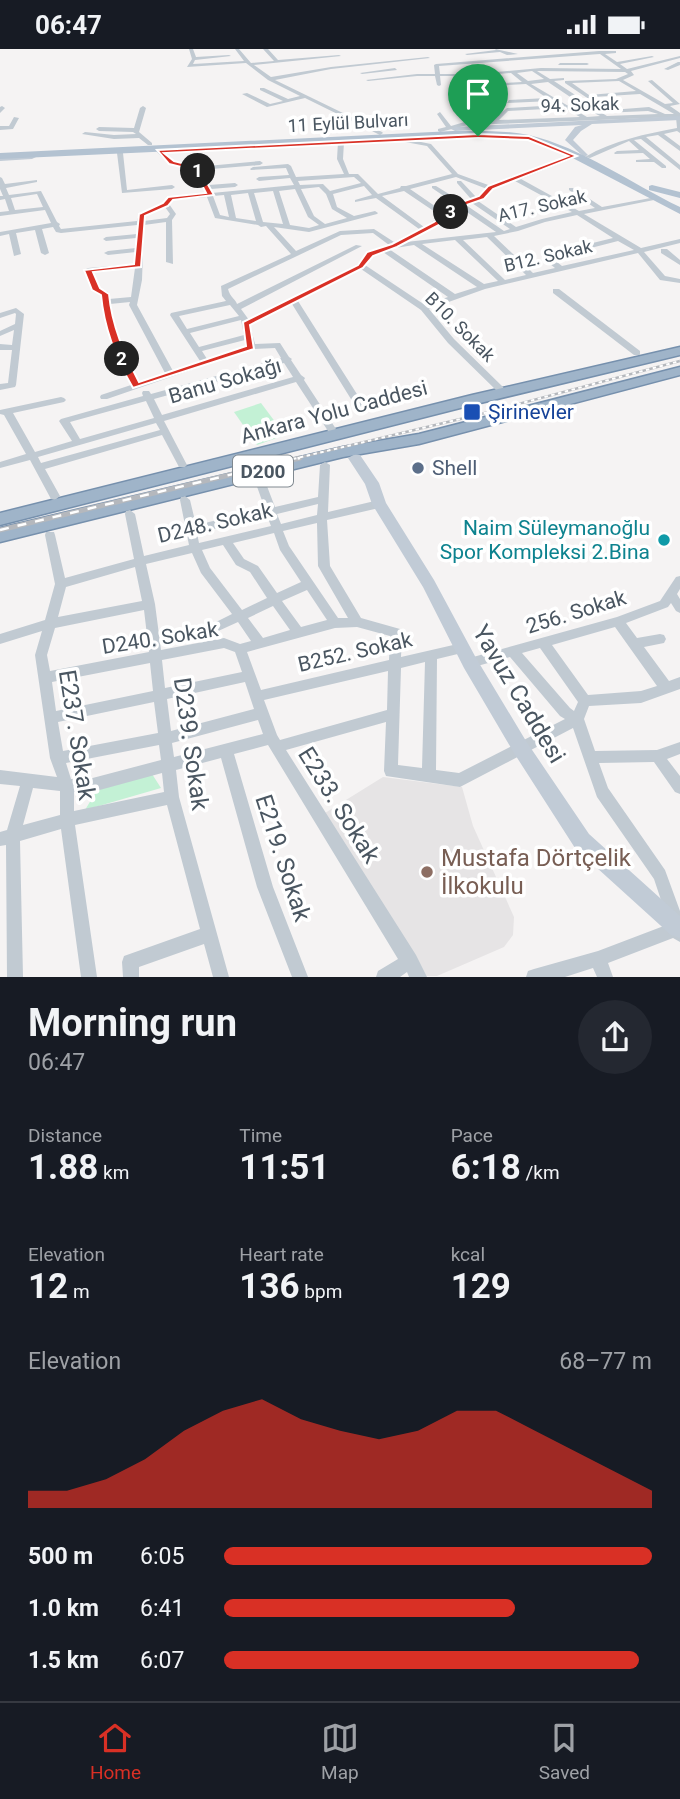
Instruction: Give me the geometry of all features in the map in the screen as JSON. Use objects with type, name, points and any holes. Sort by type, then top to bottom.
[{"type":"highway","points":[[0,510],[407,410],[466,401],[500,389],[680,343]]},
{"type":"highway","name":"Ankara Yolu Caddesi","points":[[0,519],[466,401],[680,351]]},
{"type":"highway","name":"Ankara Yolu Caddesi","points":[[0,535],[343,452],[419,439],[527,411],[554,407],[680,373]]},
{"type":"highway","points":[[0,547],[355,458],[419,439]]},
{"type":"main road","points":[[448,128],[679,116]]},
{"type":"main road","points":[[582,156],[569,140],[571,135],[586,126],[679,116]]},
{"type":"main road","name":"11 Eylül Bulvarı","points":[[0,155],[149,144],[486,128],[520,132],[551,140],[680,203]]},
{"type":"main road","name":"11 Eylül Bulvarı","points":[[0,155],[453,134],[519,137],[582,156],[680,211]]},
{"type":"main road","points":[[0,155],[120,153],[396,139],[519,137]]},
{"type":"main road","points":[[648,187],[680,195]]},
{"type":"main road","name":"Yavuz Caddesi","points":[[355,458],[372,483],[379,504],[429,585],[466,656],[520,747],[582,841],[679,930]]},
{"type":"street","points":[[191,49],[194,59],[190,66],[339,56]]},
{"type":"street","points":[[237,49],[249,63],[270,79],[380,133]]},
{"type":"street","points":[[265,49],[276,61]]},
{"type":"street","points":[[288,49],[296,58]]},
{"type":"street","points":[[312,49],[318,57]]},
{"type":"street","points":[[650,49],[657,52]]},
{"type":"street","points":[[672,49],[680,60]]},
{"type":"street","points":[[467,54],[499,50],[526,57],[595,50],[629,70],[632,74],[622,81]]},
{"type":"street","points":[[439,85],[436,65],[502,61],[595,50],[612,50],[625,58]]},
{"type":"street","points":[[490,52],[502,61]]},
{"type":"street","points":[[576,54],[595,72]]},
{"type":"street","points":[[194,59],[241,55]]},
{"type":"street","points":[[526,57],[545,80],[606,118]]},
{"type":"street","points":[[458,86],[455,69],[533,68],[668,57],[680,60]]},
{"type":"street","points":[[477,75],[477,86],[527,83],[595,72],[629,70],[668,57]]},
{"type":"street","points":[[270,79],[331,68],[428,58]]},
{"type":"street","points":[[586,63],[607,58]]},
{"type":"street","points":[[406,60],[417,68],[421,86]]},
{"type":"street","points":[[666,69],[680,60]]},
{"type":"street","points":[[386,62],[402,76]]},
{"type":"street","points":[[489,80],[533,68],[541,69],[560,77],[608,110]]},
{"type":"street","points":[[362,73],[394,69]]},
{"type":"street","points":[[186,332],[245,320],[294,300],[360,266],[370,254],[424,230],[461,205],[513,177],[629,139],[679,130],[679,116],[666,105],[608,71]]},
{"type":"street","points":[[560,77],[584,74]]},
{"type":"street","points":[[368,80],[417,75],[511,75],[587,119]]},
{"type":"street","points":[[477,75],[498,84]]},
{"type":"street","points":[[560,77],[622,81],[658,80]]},
{"type":"street","points":[[650,81],[677,104],[666,105]]},
{"type":"street","points":[[577,89],[634,86]]},
{"type":"street","points":[[262,89],[288,101]]},
{"type":"street","points":[[535,89],[515,94],[542,93]]},
{"type":"street","points":[[590,96],[644,92]]},
{"type":"street","points":[[245,94],[269,106],[306,96]]},
{"type":"street","points":[[509,102],[553,99]]},
{"type":"street","points":[[494,122],[507,110],[566,106]]},
{"type":"street","points":[[138,134],[143,108]]},
{"type":"street","points":[[596,112],[649,109],[660,111],[664,116]]},
{"type":"street","points":[[528,118],[578,113]]},
{"type":"street","points":[[440,114],[448,128]]},
{"type":"street","name":"94. Sokak","points":[[448,128],[494,122],[679,116]]},
{"type":"street","points":[[0,128],[11,128],[16,118]]},
{"type":"street","points":[[99,129],[138,134],[149,144]]},
{"type":"street","points":[[659,132],[680,149]]},
{"type":"street","points":[[85,134],[114,137],[138,134]]},
{"type":"street","points":[[641,136],[680,168]]},
{"type":"street","points":[[396,139],[429,145],[474,200],[516,230]]},
{"type":"street","points":[[629,139],[664,167]]},
{"type":"street","points":[[341,142],[340,159],[347,175]]},
{"type":"street","points":[[159,151],[171,162],[196,169],[288,166],[311,217],[370,254]]},
{"type":"street","points":[[617,153],[646,152]]},
{"type":"street","points":[[120,153],[124,192],[172,187]]},
{"type":"street","points":[[638,161],[656,160]]},
{"type":"street","points":[[251,167],[277,161]]},
{"type":"street","points":[[251,167],[265,190]]},
{"type":"street","points":[[196,169],[209,191],[217,217],[301,230],[327,227],[375,213],[357,201],[403,187],[457,178],[491,188]]},
{"type":"street","points":[[201,176],[237,172]]},
{"type":"street","points":[[209,191],[227,193],[275,189],[296,181],[356,175],[376,195],[424,230]]},
{"type":"street","points":[[513,177],[642,252],[663,278],[680,281]]},
{"type":"street","points":[[0,179],[4,198],[13,213]]},
{"type":"street","points":[[259,179],[321,185],[329,193],[334,208],[354,219]]},
{"type":"street","points":[[2,187],[35,181]]},
{"type":"street","points":[[329,193],[365,184]]},
{"type":"street","points":[[170,374],[132,305],[138,266],[139,219],[146,212],[166,204],[171,198],[235,185]]},
{"type":"street","points":[[403,187],[445,216]]},
{"type":"street","points":[[434,187],[503,233]]},
{"type":"street","points":[[275,189],[288,228]]},
{"type":"street","points":[[571,189],[601,209]]},
{"type":"street","points":[[250,191],[265,225],[295,254]]},
{"type":"street","points":[[4,198],[39,192],[61,232],[169,220]]},
{"type":"street","points":[[227,193],[233,221]]},
{"type":"street","name":"A17. Sokak","points":[[394,245],[503,233],[544,220],[654,198]]},
{"type":"street","points":[[166,204],[173,214],[169,220],[170,262]]},
{"type":"street","points":[[0,213],[47,208]]},
{"type":"street","points":[[0,234],[57,225]]},
{"type":"street","points":[[38,227],[45,253]]},
{"type":"street","points":[[280,240],[301,230]]},
{"type":"street","points":[[12,231],[17,254]]},
{"type":"street","points":[[251,347],[245,320],[226,296],[225,288],[340,233],[373,231],[394,245]]},
{"type":"street","points":[[489,235],[532,276]]},
{"type":"street","points":[[106,239],[139,236]]},
{"type":"street","points":[[457,238],[503,282]]},
{"type":"street","points":[[561,269],[547,257],[620,239]]},
{"type":"street","name":"B12. Sokak","points":[[425,308],[482,287],[642,252],[680,241]]},
{"type":"street","points":[[416,243],[482,287]]},
{"type":"street","points":[[205,362],[174,315],[235,304],[358,246]]},
{"type":"street","points":[[642,252],[680,247]]},
{"type":"street","points":[[384,249],[454,297]]},
{"type":"street","points":[[108,253],[138,250]]},
{"type":"street","points":[[664,251],[680,263]]},
{"type":"street","points":[[138,266],[88,270],[96,290],[105,294],[107,317],[121,357],[148,397],[183,465]]},
{"type":"street","name":"B10. Sokak","points":[[360,266],[425,308],[451,341],[500,389]]},
{"type":"street","points":[[556,291],[637,353]]},
{"type":"street","points":[[107,302],[134,299]]},
{"type":"street","points":[[294,300],[362,410]]},
{"type":"street","points":[[0,316],[16,310],[20,314],[12,386],[0,387]]},
{"type":"street","points":[[0,334],[19,325]]},
{"type":"street","points":[[197,350],[249,336]]},
{"type":"street","points":[[104,397],[251,347],[277,345],[301,378],[331,429]]},
{"type":"street","points":[[0,347],[16,348]]},
{"type":"street","points":[[77,442],[64,421],[288,359]]},
{"type":"street","points":[[0,368],[14,369]]},
{"type":"street","name":"Banu Sokağı","points":[[0,465],[301,378]]},
{"type":"street","points":[[55,496],[33,456],[3,412],[61,400]]},
{"type":"street","points":[[39,467],[166,431]]},
{"type":"street","points":[[326,465],[322,518],[324,566],[357,622]]},
{"type":"street","points":[[260,481],[284,547],[335,623]]},
{"type":"street","points":[[192,530],[323,499]]},
{"type":"street","points":[[185,500],[195,548],[205,570],[260,643]]},
{"type":"street","name":"D248. Sokak","points":[[61,584],[140,561],[379,504]]},
{"type":"street","name":"D239. Sokak","points":[[130,514],[149,604],[172,797],[221,977]]},
{"type":"street","name":"E237. Sokak","points":[[50,535],[61,584],[41,655],[57,758],[67,786],[67,820],[89,977]]},
{"type":"street","points":[[226,541],[240,562],[254,569],[298,633]]},
{"type":"street","name":"256. Sokak","points":[[466,656],[513,651],[618,621],[664,604],[680,580]]},
{"type":"street","points":[[216,627],[308,584]]},
{"type":"street","points":[[670,593],[680,608]]},
{"type":"street","points":[[0,639],[50,624],[149,604]]},
{"type":"street","points":[[618,621],[666,688]]},
{"type":"street","points":[[240,649],[335,623],[357,622],[396,633],[391,771],[460,780],[577,719],[585,701]]},
{"type":"street","points":[[634,644],[660,639]]},
{"type":"street","points":[[543,642],[585,701]]},
{"type":"street","name":"D240. Sokak","points":[[44,678],[224,643],[240,649]]},
{"type":"street","name":"E233. Sokak","points":[[240,649],[274,743],[419,977]]},
{"type":"street","points":[[513,651],[565,712],[577,719],[602,792],[660,875],[679,930],[598,959],[534,977]]},
{"type":"street","points":[[429,776],[431,654]]},
{"type":"street","name":"B252. Sokak","points":[[257,696],[431,654],[466,656]]},
{"type":"street","points":[[51,718],[250,676]]},
{"type":"street","points":[[585,701],[641,697],[680,683]]},
{"type":"street","points":[[57,758],[166,738],[263,713]]},
{"type":"street","points":[[0,777],[85,787],[226,751],[274,743],[394,714]]},
{"type":"street","points":[[591,757],[657,756],[680,748]]},
{"type":"street","name":"E219. Sokak","points":[[226,751],[265,887],[300,977]]},
{"type":"street","points":[[657,756],[680,787]]},
{"type":"street","points":[[15,977],[7,837],[29,781]]},
{"type":"street","points":[[7,837],[67,820],[172,797]]},
{"type":"street","points":[[131,977],[130,962],[209,934]]},
{"type":"street","points":[[598,959],[605,977]]},
{"type":"street","points":[[384,977],[410,961]]},
{"type":"shaded area","name":"Mustafa Dörtçelik İlkokulu","points":[[383,777],[462,787],[473,826],[514,917],[513,935],[504,947],[437,976],[425,976],[325,813]]},
{"type":"green space","points":[[261,403],[285,435],[257,445],[234,412]]},
{"type":"green space","points":[[152,774],[161,788],[85,810],[97,790]]},
{"type":"railway","points":[[293,459],[477,415],[680,361]]},
{"type":"railway","points":[[0,530],[300,458]]},
{"type":"place","name":"Şirinevler","points":[[472,412]]},
{"type":"place","name":"Shell","points":[[418,468]]},
{"type":"place","name":"Naim Süleymanoğlu Spor Kompleksi 2.Bina","points":[[664,540]]},
{"type":"place","name":"Mustafa Dörtçelik İlkokulu","points":[[427,872]]},
{"type":"route","points":[[478,136],[529,138],[574,156],[513,177],[491,188],[481,198],[461,205],[436,223],[370,254],[360,266],[246,324],[251,347],[136,386],[121,357],[107,317],[105,294],[96,290],[88,270],[138,266],[141,215],[166,204],[171,198],[211,195],[196,169],[171,162],[159,151],[478,136]]}]
